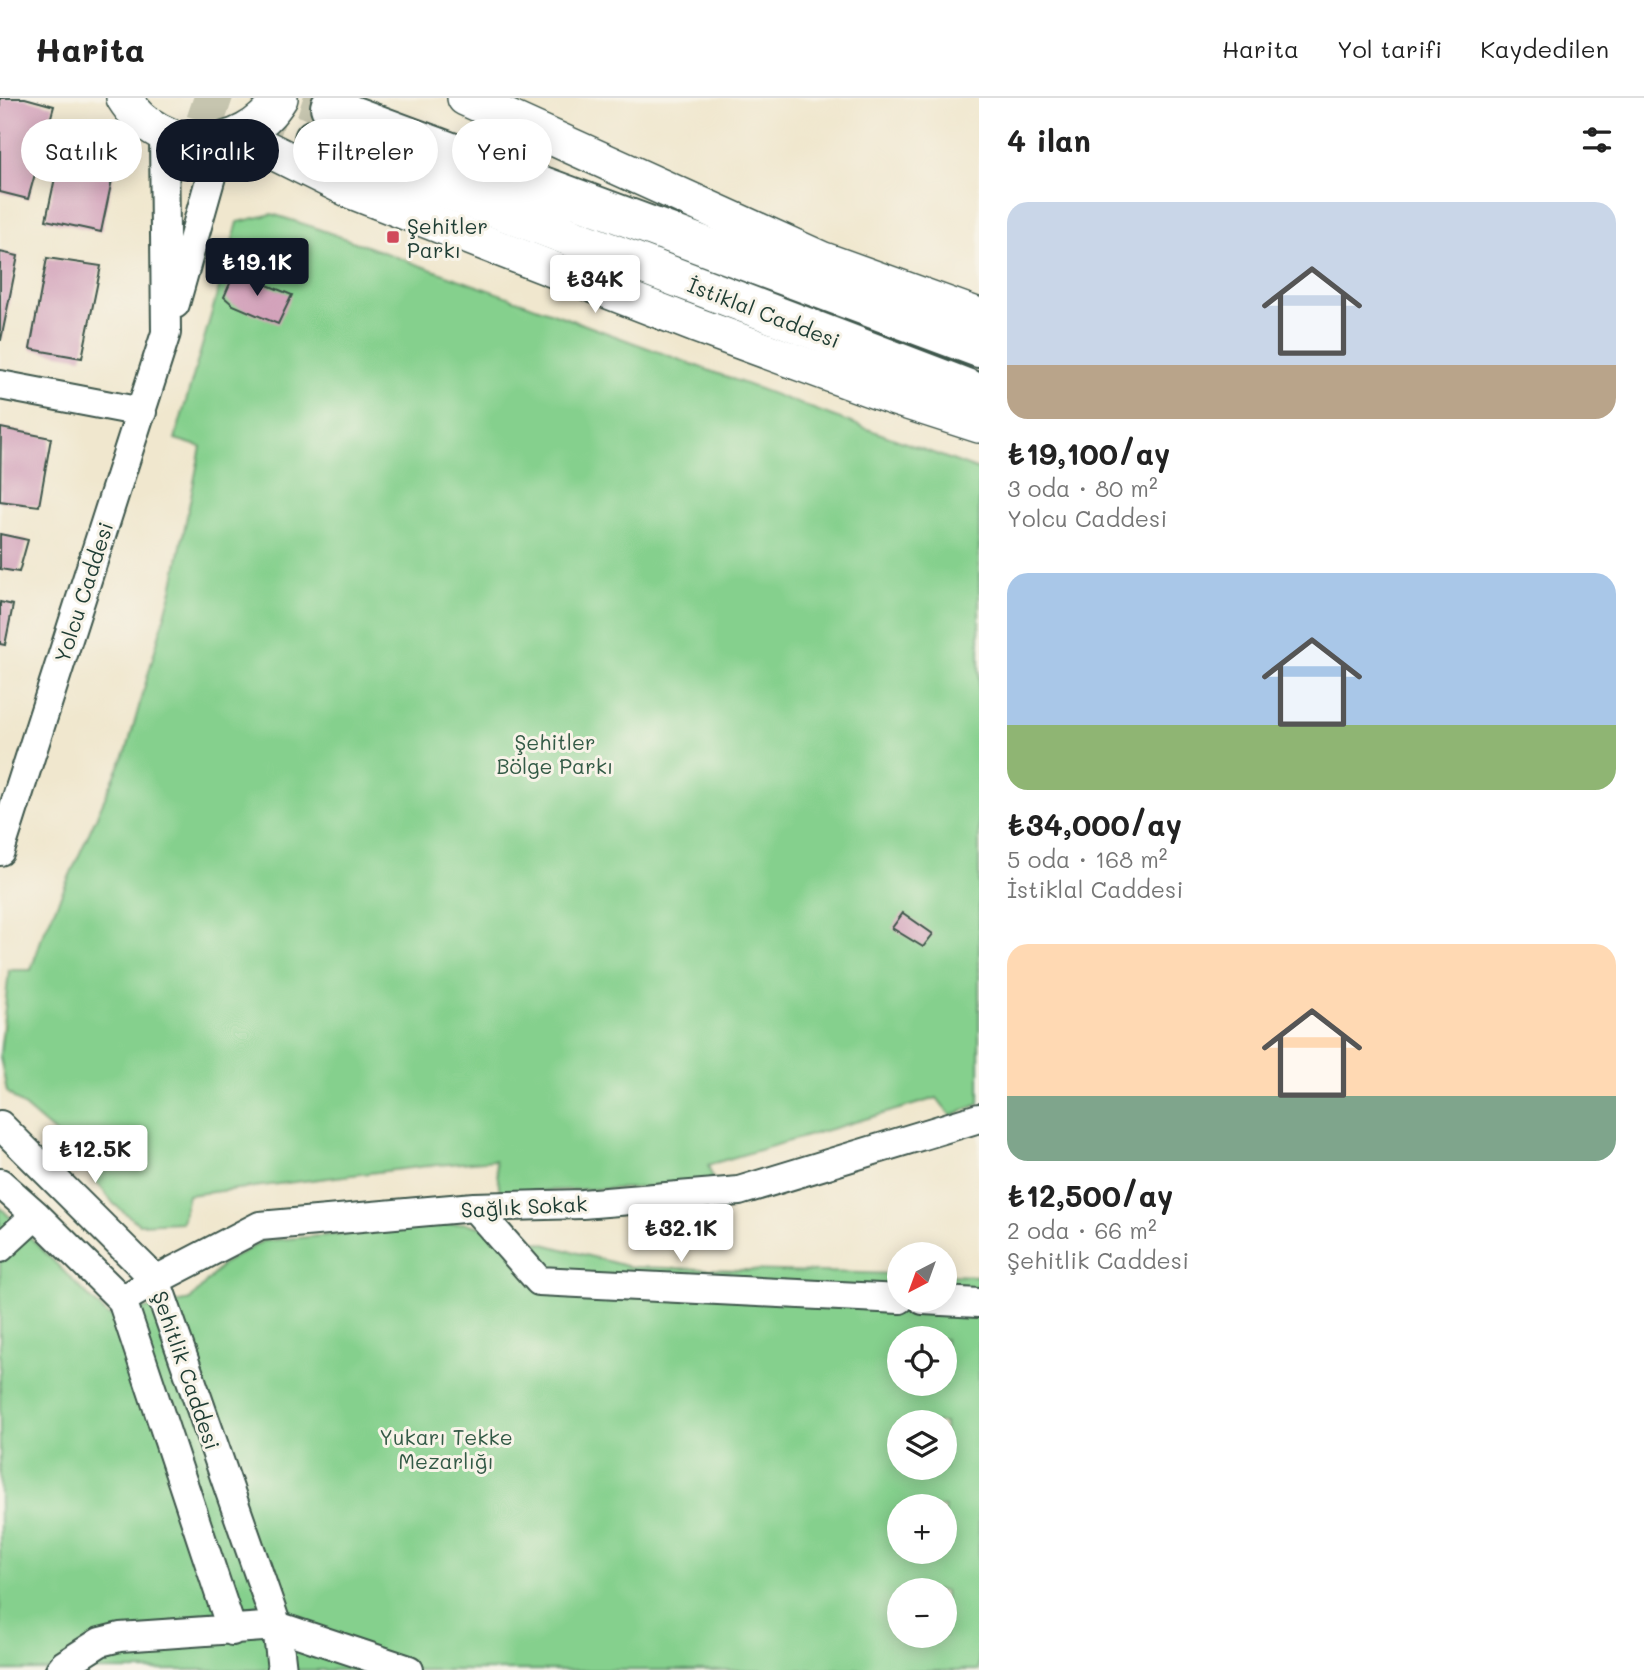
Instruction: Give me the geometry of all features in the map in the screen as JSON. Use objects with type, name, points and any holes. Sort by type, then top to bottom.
[{"type":"main road","name":"İstiklal Caddesi","points":[[979,348],[322,123],[979,393]]},
{"type":"street","points":[[262,119],[280,98]]},
{"type":"street","points":[[466,98],[821,259],[979,316]]},
{"type":"street","points":[[118,101],[156,130]]},
{"type":"street","points":[[279,159],[354,192],[696,325],[892,397],[979,425]]},
{"type":"street","name":"Yolcu Caddesi","points":[[164,182],[166,334]]},
{"type":"street","name":"Yolcu Caddesi","points":[[0,851],[216,182]]},
{"type":"street","points":[[0,385],[142,412]]},
{"type":"street","name":"Sağlık Sokak","points":[[122,1300],[260,1226],[474,1207],[582,1204],[739,1191],[979,1118]]},
{"type":"street","name":"Şehitlik Caddesi","points":[[0,1125],[156,1280],[277,1626],[282,1670]]},
{"type":"street","name":"Şehitlik Caddesi","points":[[0,1183],[122,1300],[232,1631]]},
{"type":"street","points":[[474,1207],[539,1281],[887,1298]]},
{"type":"street","points":[[0,1248],[36,1215]]},
{"type":"street","points":[[957,1302],[979,1303]]},
{"type":"street","points":[[60,1670],[72,1659],[100,1642],[120,1637],[277,1626],[410,1670]]},
{"type":"green space","name":"Şehitler Bölge Parkı","points":[[272,214],[572,320],[979,470],[979,1104],[951,1116],[937,1098],[708,1165],[713,1179],[635,1188],[500,1192],[495,1160],[188,1195],[182,1222],[139,1224],[114,1204],[62,1139],[7,1092],[0,1056],[9,970],[31,970],[42,937],[127,749],[172,590],[201,447],[175,439],[238,222]]},
{"type":"green space","name":"Yukarı Tekke Mezarlığı","points":[[0,1207],[108,1316],[190,1300],[224,1263],[263,1241],[465,1223],[630,1267],[887,1274],[887,1312],[957,1312],[957,1275],[979,1276],[979,1670],[0,1670]]},
{"type":"building","points":[[0,98],[25,98],[54,106],[50,119],[21,119],[21,182],[33,182],[28,199],[0,192]]},
{"type":"building","points":[[54,182],[112,182],[101,232],[46,220]]},
{"type":"building","points":[[0,252],[18,256],[1,340],[0,340]]},
{"type":"building","points":[[47,258],[101,266],[82,358],[30,349]]},
{"type":"building","points":[[235,272],[292,295],[278,324],[233,305],[224,297]]},
{"type":"building","points":[[1,428],[51,438],[39,506],[0,501]]},
{"type":"building","points":[[0,534],[28,540],[19,572],[0,569]]},
{"type":"building","points":[[0,602],[13,605],[5,645],[0,644]]},
{"type":"building","points":[[903,913],[933,934],[923,947],[892,928]]},
{"type":"tunnel","points":[[193,98],[293,132]]},
{"type":"tunnel","points":[[303,98],[330,107]]},
{"type":"place","name":"Şehitler Parkı","points":[[393,237]]}]
